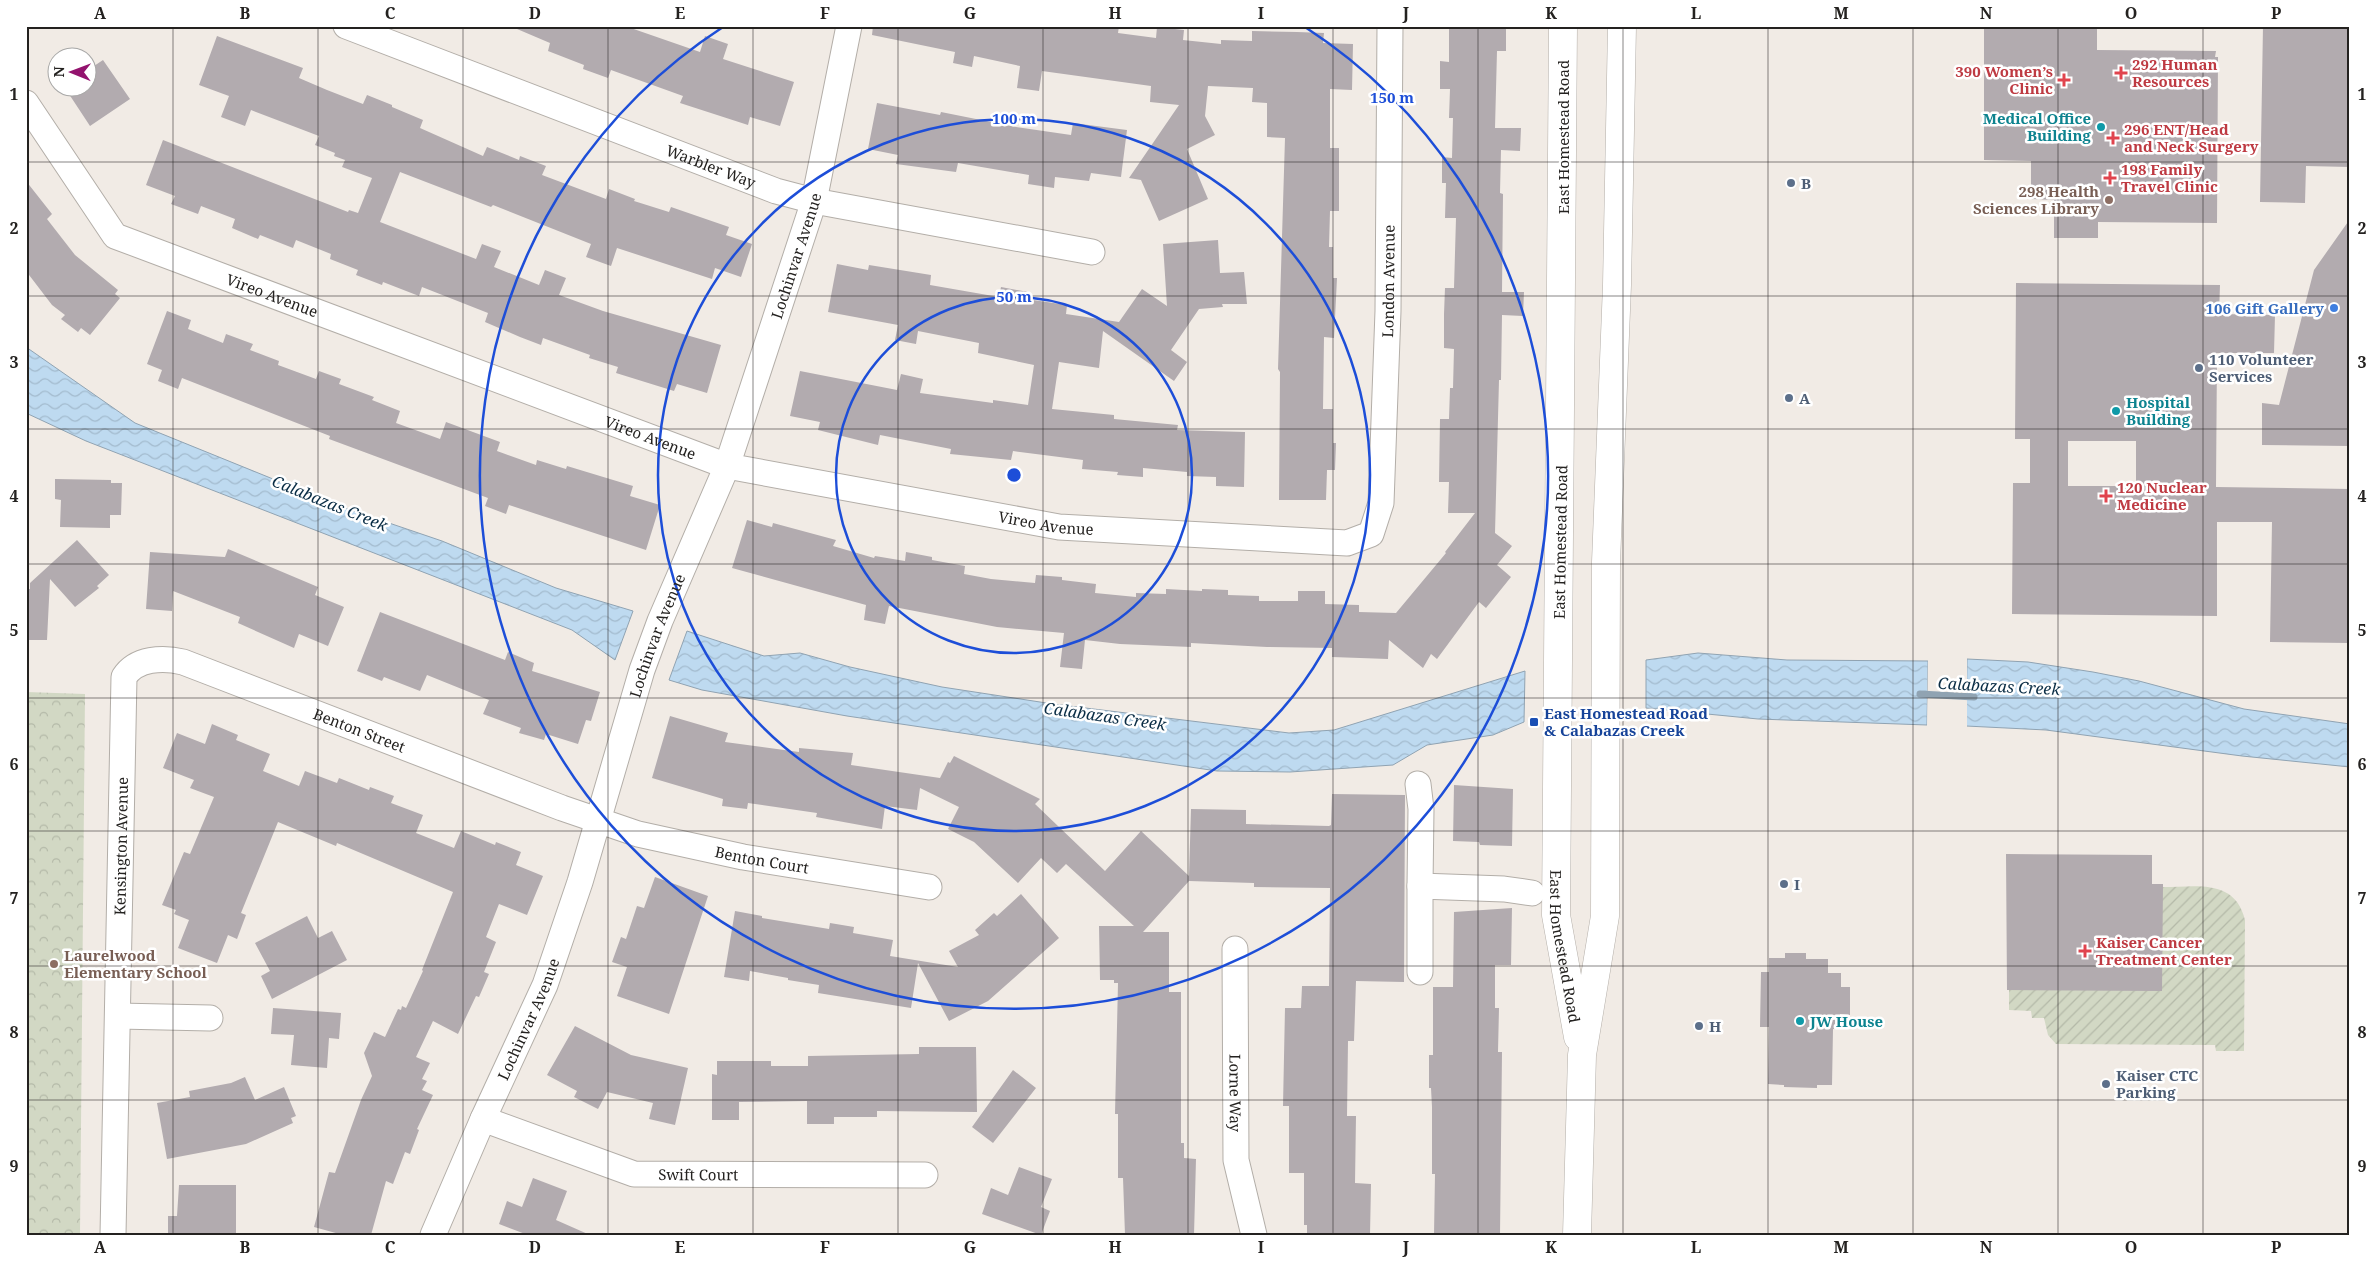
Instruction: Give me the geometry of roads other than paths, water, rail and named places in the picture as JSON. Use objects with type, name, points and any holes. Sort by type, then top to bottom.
[{"type":"main road","name":"East Homestead Road","points":[[1563,26],[1556,915],[1582,1055]]},
{"type":"main road","name":"East Homestead Road","points":[[1577,1235],[1582,1055],[1605,916],[1606,579],[1617,285],[1622,26]]},
{"type":"street","name":"Warbler Way","points":[[346,26],[775,191],[814,201],[1092,252]]},
{"type":"street","name":"Lochinvar Avenue","points":[[433,1235],[483,1119],[545,985],[580,882],[642,670],[660,621],[727,466],[814,201],[849,26]]},
{"type":"street","name":"London Avenue","points":[[1371,534],[1381,503],[1382,493],[1388,311],[1390,26]]},
{"type":"street","name":"Vireo Avenue","points":[[26,103],[115,236],[727,466],[1059,527],[1347,543],[1371,534]]},
{"type":"street","name":"Benton Street","points":[[124,677],[135,666],[149,661],[173,660],[183,662],[598,821]]},
{"type":"street","name":"Kensington Avenue","points":[[113,1235],[124,677]]},
{"type":"street","points":[[1418,784],[1422,809],[1420,972]]},
{"type":"street","name":"Benton Court","points":[[598,821],[638,834],[743,857],[929,887]]},
{"type":"street","points":[[1420,886],[1504,889],[1532,893]]},
{"type":"street","name":"Lorne Way","points":[[1235,949],[1236,1160],[1254,1235]]},
{"type":"street","points":[[118,1016],[210,1018]]},
{"type":"street","name":"Swift Court","points":[[483,1119],[634,1174],[925,1175]]},
{"type":"water","points":[[26,347],[135,423],[342,507],[442,541],[556,588],[633,611],[615,660],[572,630],[86,441],[26,413]]},
{"type":"water","points":[[687,631],[764,656],[800,653],[850,667],[942,687],[1053,704],[1289,733],[1334,730],[1525,671],[1524,722],[1493,735],[1427,745],[1393,765],[1290,772],[1217,771],[847,716],[702,690],[669,680]]},
{"type":"water","points":[[1698,653],[1787,660],[1928,661],[1927,725],[1758,719],[1646,708],[1646,660]]},
{"type":"water","points":[[1967,659],[2028,662],[2093,672],[2139,681],[2244,709],[2350,724],[2350,767],[2242,756],[2046,730],[1966,726]]},
{"type":"waterway","name":"Calabazas Creek","points":[[1920,694],[1974,697]]},
{"type":"place","name":"292 Human Resources","points":[[2121,73]]},
{"type":"place","name":"390 Women’s Clinic","points":[[2064,80]]},
{"type":"place","name":"Medical Office Building","points":[[2101,127]]},
{"type":"place","name":"296 ENT/Head and Neck Surgery","points":[[2113,138]]},
{"type":"place","name":"198 Family Travel Clinic","points":[[2110,178]]},
{"type":"place","name":"B","points":[[1791,183]]},
{"type":"place","name":"298 Health Sciences Library","points":[[2109,200]]},
{"type":"place","name":"106 Gift Gallery","points":[[2334,308]]},
{"type":"place","name":"110 Volunteer Services","points":[[2199,368]]},
{"type":"place","name":"A","points":[[1789,398]]},
{"type":"place","name":"Hospital Building","points":[[2116,411]]},
{"type":"place","name":"120 Nuclear Medicine","points":[[2106,496]]},
{"type":"place","name":"East Homestead Road & Calabazas Creek","points":[[1534,722]]},
{"type":"place","name":"I","points":[[1784,884]]},
{"type":"place","name":"Kaiser Cancer Treatment Center","points":[[2085,951]]},
{"type":"place","name":"Laurelwood Elementary School","points":[[54,964]]},
{"type":"place","name":"JW House","points":[[1800,1021]]},
{"type":"place","name":"H","points":[[1699,1026]]},
{"type":"place","name":"Kaiser CTC Parking","points":[[2106,1084]]}]
